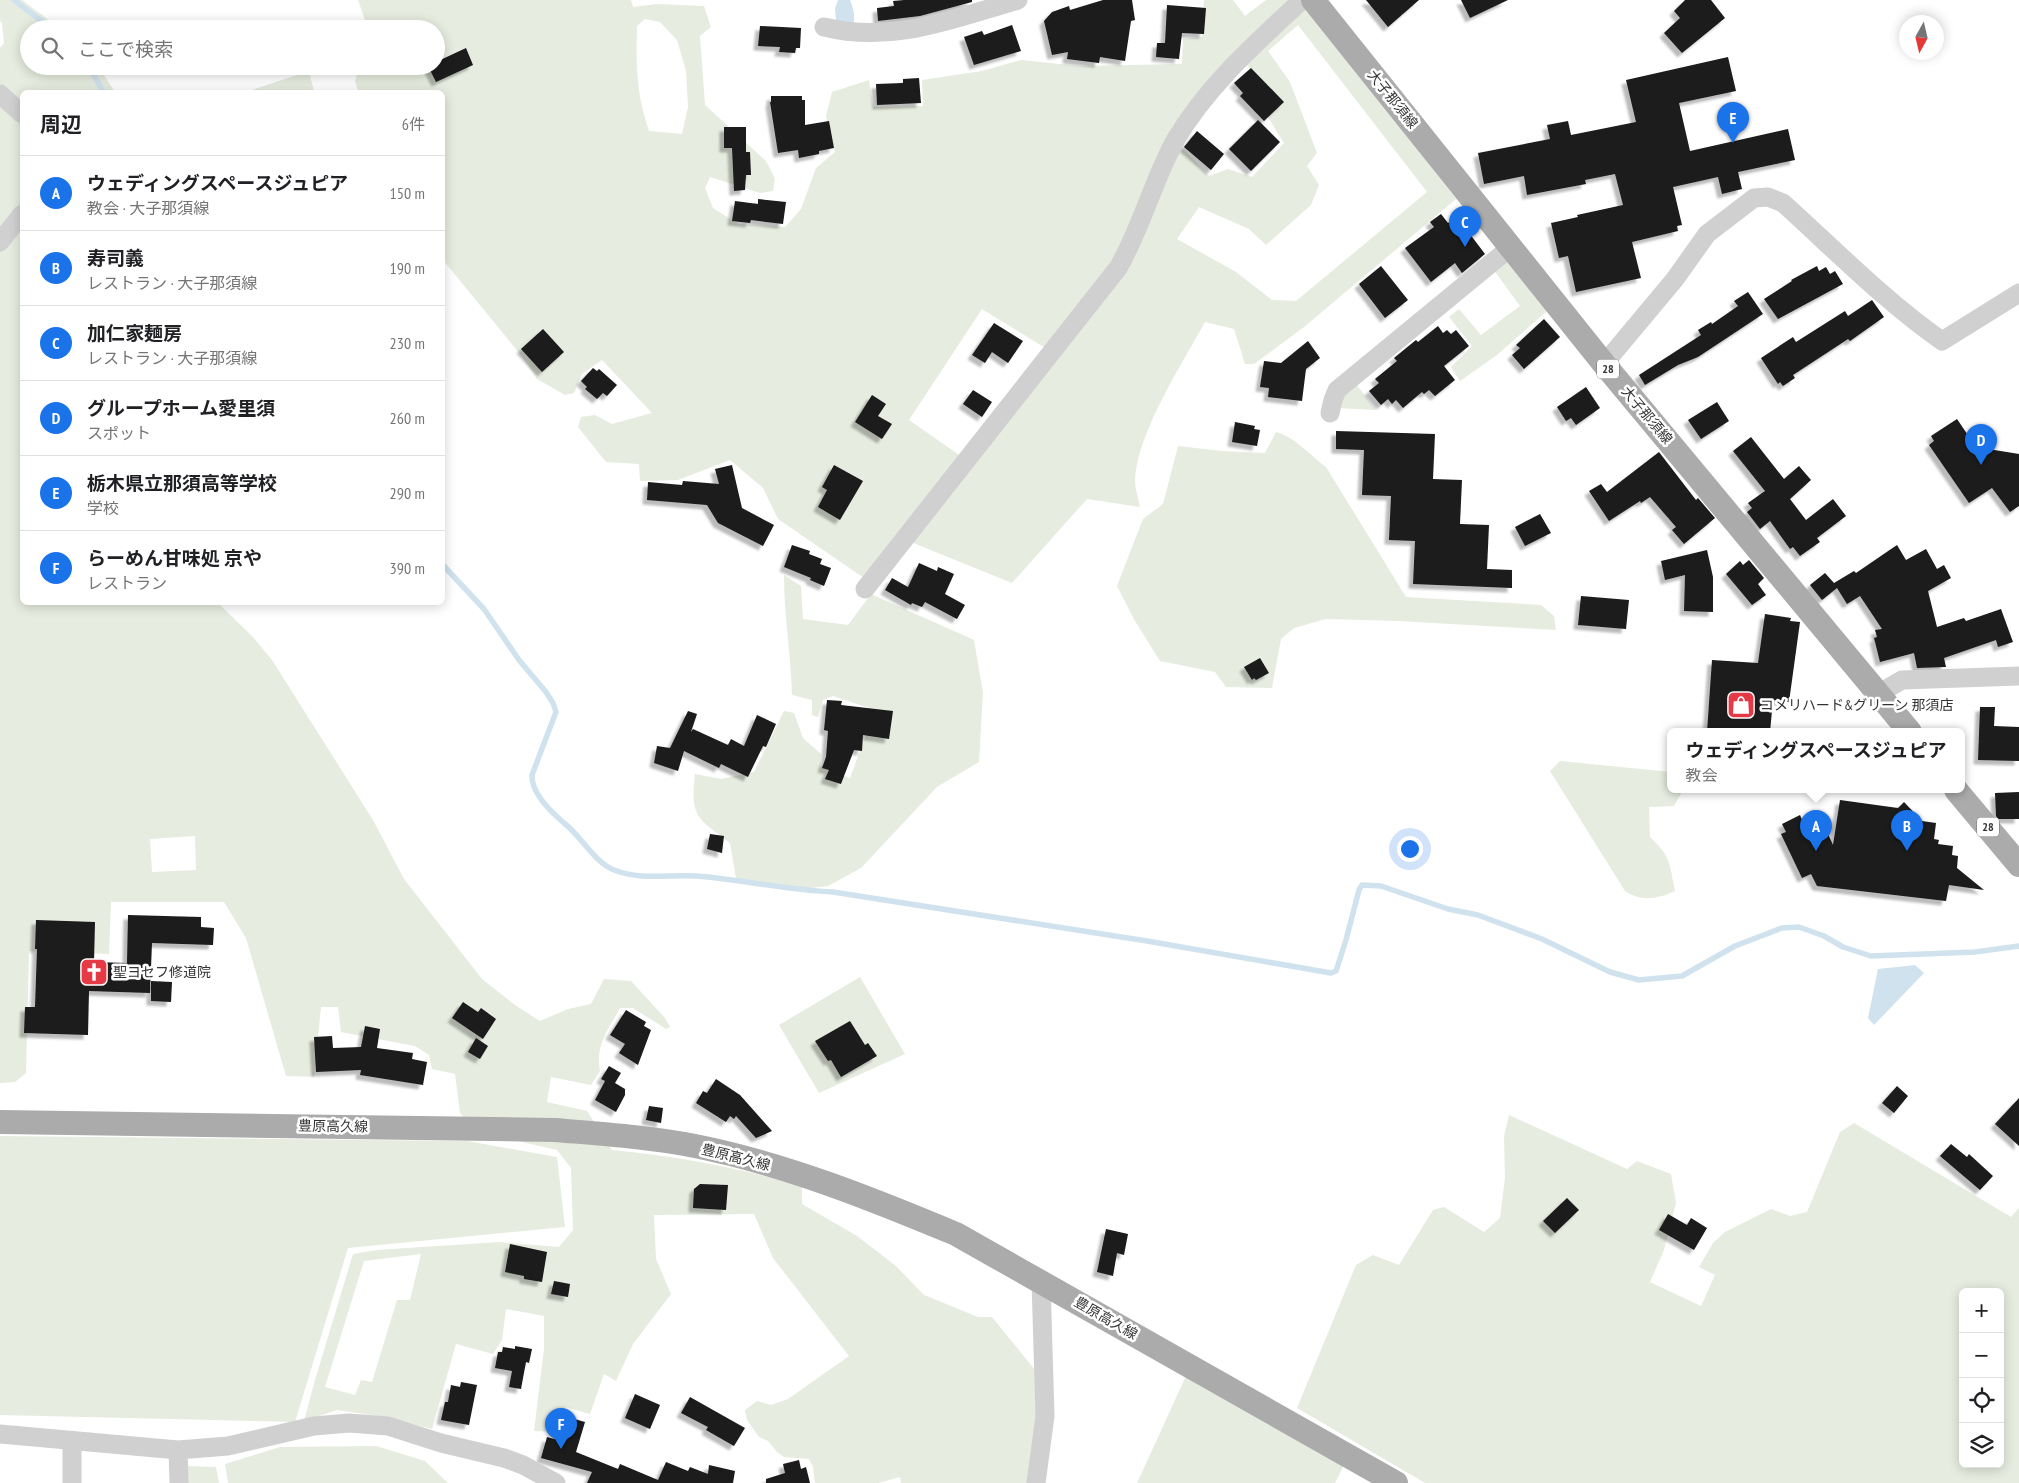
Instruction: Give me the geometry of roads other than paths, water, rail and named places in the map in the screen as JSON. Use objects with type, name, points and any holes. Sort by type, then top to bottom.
[{"type":"main road","name":"大子那須線","points":[[1313,0],[1604,364],[1907,728]]},
{"type":"main road","name":"28","points":[[1959,793],[2019,865]]},
{"type":"main road","name":"豊原高久線","points":[[0,1122],[555,1130],[624,1135],[694,1146],[766,1164],[881,1203],[956,1234],[1396,1483]]},
{"type":"street","points":[[824,26],[850,32],[877,34],[905,30],[1018,0]]},
{"type":"street","points":[[866,589],[1118,268],[1131,246],[1176,141],[1195,110],[1216,84],[1243,56],[1302,0]]},
{"type":"street","points":[[0,94],[20,112]]},
{"type":"street","points":[[1604,364],[1675,279],[1707,234],[1754,198],[1768,197],[1783,203],[1926,330],[1942,341],[2019,293]]},
{"type":"street","points":[[0,242],[20,217]]},
{"type":"street","points":[[1330,414],[1337,390],[1511,247]]},
{"type":"street","points":[[1878,694],[1902,680],[2019,676]]},
{"type":"street","points":[[1036,1483],[1045,1416],[1041,1281]]},
{"type":"street","points":[[0,1434],[178,1450],[228,1446],[314,1426],[349,1423],[388,1426],[441,1443],[504,1458],[531,1469],[556,1483]]},
{"type":"street","points":[[72,1440],[72,1483]]},
{"type":"street","points":[[178,1450],[179,1483]]},
{"type":"water","points":[[838,0],[850,0],[854,15],[853,24],[836,21],[835,8]]},
{"type":"water","points":[[1915,965],[1924,973],[1874,1025],[1868,1018],[1878,969]]},
{"type":"waterway","points":[[14,0],[40,20]]},
{"type":"waterway","points":[[94,75],[102,90]]},
{"type":"waterway","points":[[445,567],[484,609],[519,660],[553,703],[556,712],[532,775],[538,795],[548,808],[600,861],[614,870],[624,873],[645,876],[697,876],[833,892],[1147,941],[1331,973],[1336,971],[1362,885],[1381,886],[1448,909],[1478,915],[1542,939],[1610,972],[1639,980],[1682,976],[1735,946],[1782,928],[1799,927],[1824,936],[1843,947],[1871,956],[1975,952],[2019,946]]},
{"type":"place","name":"栃木県立那須高等学校","points":[[1733,143]]},
{"type":"place","name":"加仁家麺房","points":[[1465,247]]},
{"type":"place","name":"グループホーム愛里須","points":[[1981,465]]},
{"type":"place","name":"コメリハード&グリーン 那須店","points":[[1741,705]]},
{"type":"place","name":"ウェディングスペースジュピア","points":[[1816,851]]},
{"type":"place","name":"寿司義","points":[[1907,851]]},
{"type":"place","name":"聖ヨセフ修道院","points":[[94,972]]},
{"type":"place","name":"らーめん甘味処 京や","points":[[561,1449]]}]
